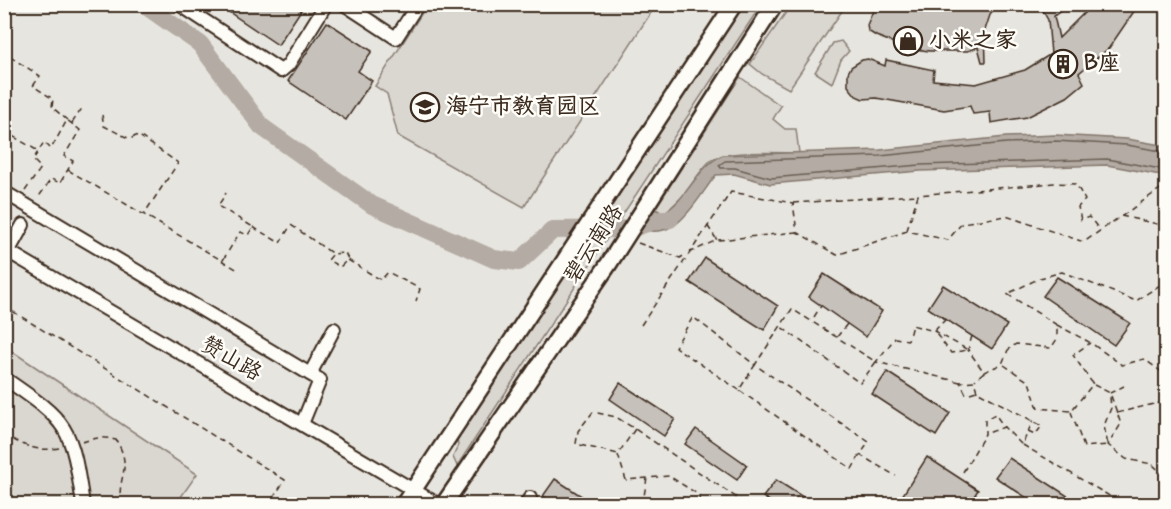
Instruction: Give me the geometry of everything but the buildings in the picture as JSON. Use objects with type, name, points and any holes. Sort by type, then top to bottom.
[{"type":"main road","name":"碧云南路","points":[[404,504],[734,4]]},
{"type":"main road","name":"碧云南路","points":[[444,504],[608,265],[775,4]]},
{"type":"street","points":[[179,4],[281,71],[288,65],[326,4]]},
{"type":"street","points":[[348,6],[396,38],[418,4]]},
{"type":"street","points":[[4,192],[320,380],[302,424]]},
{"type":"street","points":[[6,251],[23,225]]},
{"type":"street","name":"赞山路","points":[[6,251],[437,504]]},
{"type":"street","points":[[310,374],[334,329]]},
{"type":"street","points":[[4,378],[40,402],[64,427],[76,458],[83,504]]},
{"type":"path","points":[[859,8],[861,4]]},
{"type":"path","points":[[4,64],[9,56],[40,76],[33,86],[53,99],[52,107],[80,130],[64,156],[73,161],[68,170],[60,183],[51,179]]},
{"type":"path","points":[[71,124],[83,107]]},
{"type":"path","points":[[102,115],[104,126],[130,139],[138,135],[178,163],[144,214]]},
{"type":"path","points":[[22,202],[19,200],[40,168],[33,160],[44,142],[51,149],[67,120]]},
{"type":"path","points":[[4,131],[38,151]]},
{"type":"path","points":[[68,170],[238,270]]},
{"type":"path","points":[[641,325],[706,224],[731,192],[793,203],[1054,183],[1076,184],[1085,200],[1078,207],[1081,220],[1089,217],[1100,231]]},
{"type":"path","points":[[634,242],[680,258],[717,240],[797,232],[837,255],[907,231],[948,240],[962,223],[1005,216],[1084,242],[1160,189],[1167,190]]},
{"type":"path","points":[[226,193],[218,206],[280,243],[291,225],[333,254],[345,253],[348,259],[381,280],[388,272],[420,289],[416,302]]},
{"type":"path","points":[[907,231],[918,195]]},
{"type":"path","points":[[793,203],[797,232]]},
{"type":"path","points":[[1121,216],[1167,226]]},
{"type":"path","points":[[706,224],[717,240]]},
{"type":"path","points":[[222,261],[240,232],[248,235],[253,227]]},
{"type":"path","points":[[333,254],[328,260],[340,267],[348,259]]},
{"type":"path","points":[[1167,281],[1136,301],[1062,272],[1040,278],[1007,294],[1091,343],[1122,365],[1144,359],[1167,375]]},
{"type":"path","points":[[4,306],[285,480],[269,504]]},
{"type":"path","points":[[814,317],[821,306]]},
{"type":"path","points":[[739,390],[792,309],[876,362],[960,382],[975,381],[984,372],[1002,364],[1008,350],[1016,344],[1051,348],[1057,339],[1057,325]]},
{"type":"path","points":[[693,318],[755,365],[869,442],[852,469],[675,347],[693,318]]},
{"type":"path","points":[[934,331],[946,319]]},
{"type":"path","points":[[837,337],[847,324]]},
{"type":"path","points":[[781,327],[860,383],[895,338],[908,340],[912,324],[934,331],[968,350],[984,372]]},
{"type":"path","points":[[934,331],[951,352],[968,350]]},
{"type":"path","points":[[968,350],[972,336]]},
{"type":"path","points":[[1091,343],[1073,355],[1093,384],[1110,393],[1121,424],[1108,446]]},
{"type":"path","points":[[1002,364],[1029,382],[1038,408],[1071,411]]},
{"type":"path","points":[[975,381],[977,391]]},
{"type":"path","points":[[960,382],[966,394],[977,391],[1033,419],[1042,426],[1035,435],[1028,432]]},
{"type":"path","points":[[1071,411],[1093,384]]},
{"type":"path","points":[[1110,393],[1124,386]]},
{"type":"path","points":[[1108,446],[1104,426],[1111,408],[1110,393]]},
{"type":"path","points":[[1117,413],[1158,403],[1167,413]]},
{"type":"path","points":[[1071,411],[1084,447],[1108,446],[1126,459],[1152,464],[1167,477]]},
{"type":"path","points":[[618,454],[576,444],[578,431],[593,412],[616,417],[746,504]]},
{"type":"path","points":[[963,472],[985,434],[985,420],[995,414],[1022,445],[1123,504]]},
{"type":"path","points":[[1022,445],[1033,419]]},
{"type":"path","points":[[985,434],[1004,427]]},
{"type":"path","points":[[618,454],[635,429]]},
{"type":"path","points":[[618,454],[626,480],[669,476],[699,495],[700,504]]},
{"type":"path","points":[[860,455],[896,477]]},
{"type":"path","points":[[647,477],[644,496],[655,504]]},
{"type":"path","points":[[184,504],[188,499],[198,504]]},
{"type":"shaded area","points":[[4,5],[1166,5],[1166,504],[5,504]]},
{"type":"shaded area","points":[[427,5],[656,5],[524,207],[398,136],[387,94],[375,86]]},
{"type":"shaded area","points":[[744,5],[761,5],[457,466],[453,457],[458,446],[457,439]]},
{"type":"shaded area","points":[[791,5],[846,5],[789,89],[762,74],[750,64]]},
{"type":"shaded area","points":[[841,41],[849,51],[841,60],[832,83],[815,72],[833,43]]},
{"type":"shaded area","points":[[740,77],[781,106],[773,119],[785,129],[796,129],[799,153],[752,152],[717,157],[704,167],[671,208],[663,213],[655,209]]},
{"type":"shaded area","points":[[4,346],[197,474],[176,504],[5,504]]},
{"type":"water","points":[[1055,135],[1127,139],[1166,146],[1166,176],[1107,165],[920,171],[770,184],[734,174],[716,175],[694,206],[676,224],[655,231],[642,229],[655,209],[663,213],[672,207],[699,174],[723,155],[880,150],[1006,137]]},
{"type":"waterway","points":[[143,4],[200,44],[262,127],[372,205],[494,259],[519,262],[553,230],[630,229],[653,221],[670,219]]},
{"type":"place","name":"小米之家","points":[[908,41]]},
{"type":"place","name":"B座","points":[[1063,64]]},
{"type":"place","name":"海宁市教育园区","points":[[425,107]]}]
